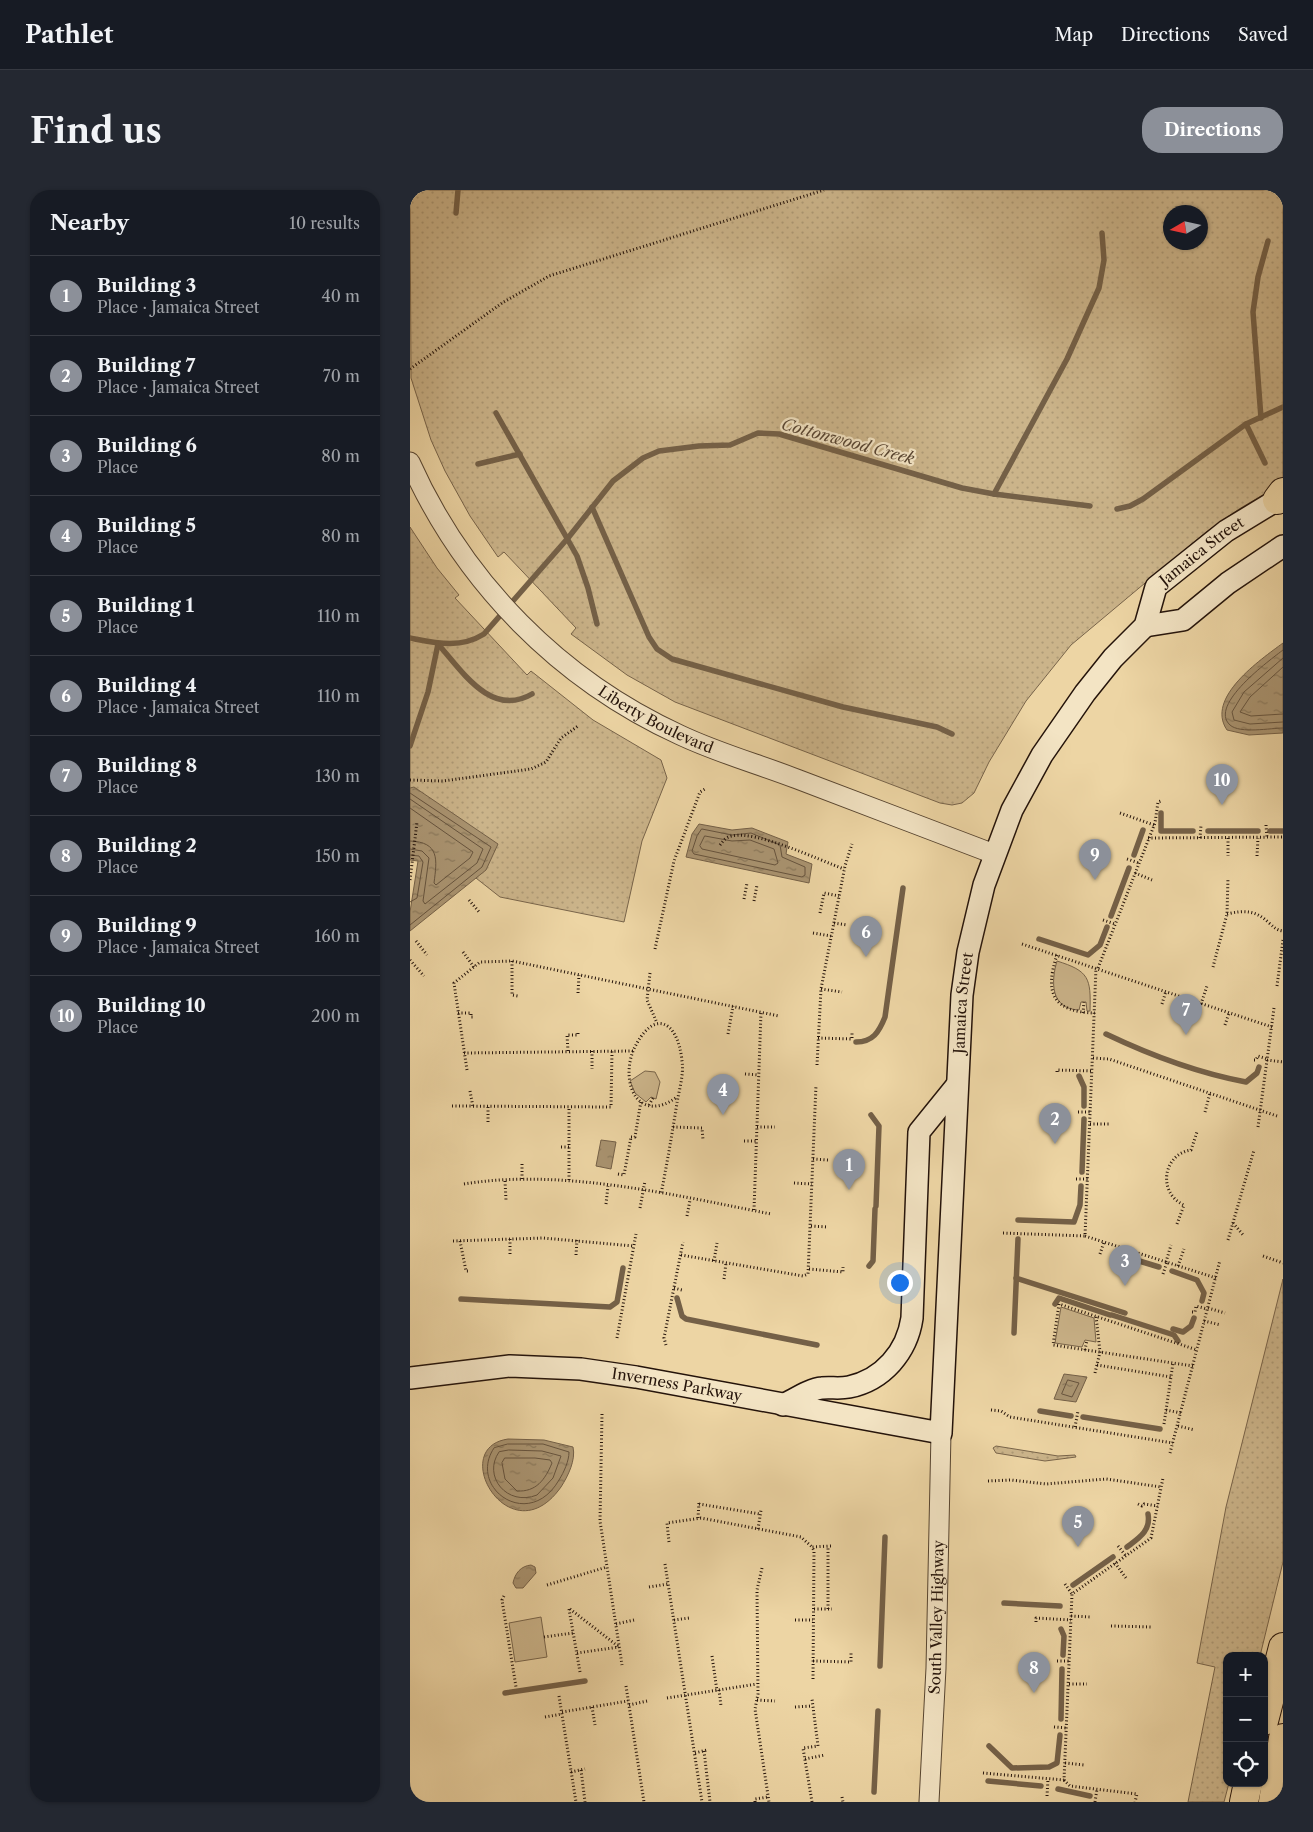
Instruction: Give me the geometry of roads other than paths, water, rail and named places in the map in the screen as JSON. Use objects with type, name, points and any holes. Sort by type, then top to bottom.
[{"type":"highway","points":[[1268,1705],[1283,1647]]},
{"type":"highway","points":[[1273,1802],[1283,1738]]},
{"type":"highway","points":[[1244,1802],[1247,1787]]},
{"type":"main road","name":"Jamaica Street","points":[[941,1433],[957,1085],[966,966],[981,896],[994,854],[1017,799],[1050,742],[1094,681],[1145,626],[1156,587],[1221,535],[1281,497]]},
{"type":"main road","points":[[1145,626],[1183,620],[1228,583],[1283,546]]},
{"type":"main road","points":[[783,1405],[821,1388],[848,1387],[869,1380],[888,1366],[904,1347],[912,1318],[919,1132],[957,1085]]},
{"type":"main road","name":"Inverness Parkway","points":[[410,1378],[500,1367],[555,1367],[636,1377],[941,1433]]},
{"type":"street","name":"Liberty Boulevard","points":[[410,462],[438,518],[478,576],[509,612],[551,653],[611,698],[681,736],[994,854]]},
{"type":"street","name":"South Valley Highway","points":[[929,1802],[936,1691],[941,1433]]},
{"type":"water","points":[[1283,643],[1283,733],[1249,735],[1227,730],[1222,718],[1223,705],[1229,693],[1249,670]]},
{"type":"water","points":[[414,787],[498,844],[486,870],[410,931],[410,912],[418,861],[410,860],[410,788]]},
{"type":"water","points":[[699,824],[732,830],[752,828],[788,842],[786,854],[812,864],[809,883],[686,857],[692,834]]},
{"type":"water","points":[[601,1140],[616,1142],[611,1169],[596,1166]]},
{"type":"water","points":[[1064,1374],[1087,1377],[1076,1402],[1054,1399]]},
{"type":"water","points":[[508,1439],[544,1440],[573,1447],[571,1468],[566,1478],[561,1487],[542,1506],[523,1511],[506,1505],[492,1493],[484,1477],[483,1460],[490,1447]]},
{"type":"water","points":[[531,1565],[535,1567],[536,1573],[523,1588],[516,1588],[513,1583],[515,1576],[521,1568]]},
{"type":"waterway","points":[[456,213],[458,190]]},
{"type":"waterway","points":[[994,494],[1067,359],[1099,288],[1104,260],[1102,233]]},
{"type":"waterway","points":[[1261,418],[1253,312],[1258,277],[1268,241]]},
{"type":"waterway","name":"Cottonwood Creek","points":[[1117,509],[1130,506],[1143,499],[1246,424],[1283,407]]},
{"type":"waterway","points":[[496,413],[577,556],[588,588],[597,624]]},
{"type":"waterway","points":[[1246,424],[1265,463]]},
{"type":"waterway","name":"Cottonwood Creek","points":[[410,638],[439,643],[457,643],[466,642],[484,634],[568,538],[613,481],[643,458],[659,451],[699,446],[730,445],[758,433],[779,434],[962,488],[1090,506]]},
{"type":"waterway","points":[[478,464],[520,454]]},
{"type":"waterway","points":[[592,507],[649,637],[657,649],[672,659],[843,707],[937,727],[952,734]]},
{"type":"waterway","points":[[438,644],[467,678],[491,696],[503,700],[517,700],[532,694]]},
{"type":"waterway","points":[[410,746],[428,692],[438,644]]},
{"type":"waterway","points":[[1161,813],[1161,831],[1193,831]]},
{"type":"waterway","points":[[1134,855],[1143,830]]},
{"type":"waterway","points":[[1208,831],[1258,831]]},
{"type":"waterway","points":[[1270,831],[1283,831]]},
{"type":"waterway","points":[[1111,916],[1129,868]]},
{"type":"waterway","points":[[856,1042],[862,1042],[875,1035],[885,1017],[903,888]]},
{"type":"waterway","points":[[1039,939],[1088,955],[1100,945],[1107,927]]},
{"type":"waterway","points":[[1106,1034],[1174,1062],[1210,1074],[1246,1082],[1257,1073],[1259,1067]]},
{"type":"waterway","points":[[1079,1076],[1084,1087],[1084,1106]]},
{"type":"waterway","points":[[871,1115],[879,1126],[876,1206]]},
{"type":"waterway","points":[[1082,1172],[1084,1119]]},
{"type":"waterway","points":[[1018,1220],[1074,1222],[1080,1205],[1081,1186]]},
{"type":"waterway","points":[[869,1266],[873,1261],[875,1209]]},
{"type":"waterway","points":[[1014,1333],[1018,1239]]},
{"type":"waterway","points":[[1123,1256],[1159,1267]]},
{"type":"waterway","points":[[461,1299],[610,1307],[617,1302],[623,1268]]},
{"type":"waterway","points":[[1172,1271],[1197,1280],[1204,1293],[1202,1301]]},
{"type":"waterway","points":[[1016,1278],[1125,1313]]},
{"type":"waterway","points":[[677,1298],[682,1316],[686,1319],[817,1345]]},
{"type":"waterway","points":[[1055,1304],[1059,1298],[1110,1315]]},
{"type":"waterway","points":[[1112,1315],[1174,1335],[1178,1341]]},
{"type":"waterway","points":[[1173,1329],[1183,1332],[1191,1326],[1194,1318]]},
{"type":"waterway","points":[[1040,1411],[1071,1416]]},
{"type":"waterway","points":[[1083,1417],[1160,1429]]},
{"type":"waterway","points":[[1127,1547],[1146,1530],[1148,1514]]},
{"type":"waterway","points":[[880,1666],[885,1537]]},
{"type":"waterway","points":[[1073,1585],[1113,1557]]},
{"type":"waterway","points":[[1004,1603],[1060,1606]]},
{"type":"waterway","points":[[1061,1629],[1064,1636],[1063,1655]]},
{"type":"waterway","points":[[1061,1719],[1062,1669]]},
{"type":"waterway","points":[[505,1693],[585,1681]]},
{"type":"waterway","points":[[874,1792],[878,1711]]},
{"type":"waterway","points":[[989,1746],[1012,1768],[1049,1767],[1057,1763],[1060,1735]]},
{"type":"waterway","points":[[988,1781],[1041,1786]]},
{"type":"waterway","points":[[1058,1789],[1090,1796]]},
{"type":"place","name":"Building 10","points":[[1222,805]]},
{"type":"place","name":"Building 9","points":[[1095,880]]},
{"type":"place","name":"Building 4","points":[[866,957]]},
{"type":"place","name":"Building 8","points":[[1186,1035]]},
{"type":"place","name":"Building 5","points":[[723,1115]]},
{"type":"place","name":"Building 7","points":[[1055,1144]]},
{"type":"place","name":"Building 3","points":[[849,1190]]},
{"type":"place","name":"Building 6","points":[[1125,1286]]},
{"type":"place","name":"Building 1","points":[[1078,1547]]},
{"type":"place","name":"Building 2","points":[[1034,1693]]}]
